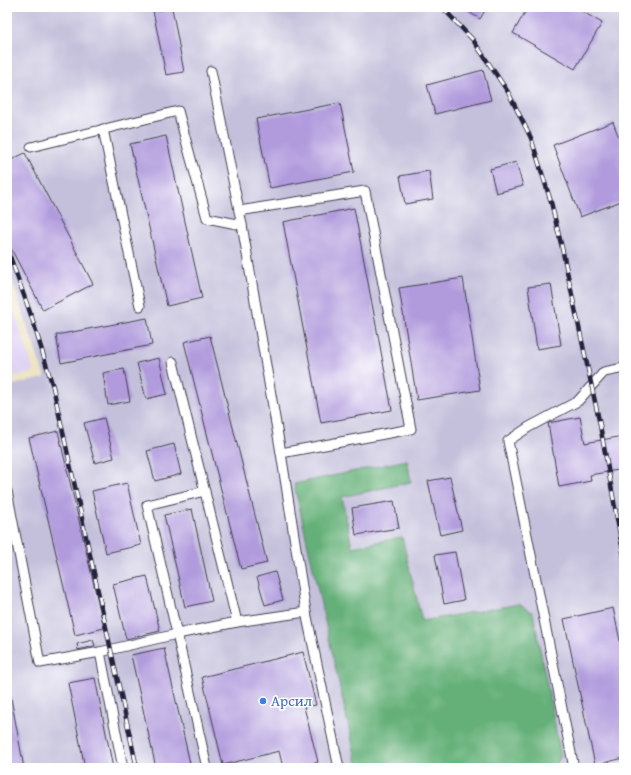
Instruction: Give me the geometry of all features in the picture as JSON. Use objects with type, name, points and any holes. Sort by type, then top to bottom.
[{"type":"lane","points":[[211,72],[242,225],[281,453],[306,612],[339,768]]},
{"type":"lane","points":[[31,147],[178,111],[207,218],[242,225]]},
{"type":"lane","points":[[103,129],[140,306]]},
{"type":"lane","points":[[239,211],[365,191],[411,429],[281,453]]},
{"type":"lane","points":[[173,362],[237,622]]},
{"type":"lane","points":[[574,768],[508,441],[529,427],[578,401],[604,372],[624,368]]},
{"type":"lane","points":[[7,491],[40,663],[100,652],[237,622],[306,612]]},
{"type":"lane","points":[[205,491],[147,505],[207,768]]},
{"type":"lane","points":[[100,652],[122,768]]},
{"type":"shaded area","points":[[21,7],[624,7],[624,768],[7,768],[7,386],[45,378],[7,266],[7,10]]},
{"type":"shaded area","points":[[7,289],[34,372],[7,378]]},
{"type":"green space","points":[[407,460],[411,482],[342,497],[352,547],[402,537],[422,621],[519,604],[533,613],[561,756],[554,768],[358,768],[294,484]]},
{"type":"building","points":[[461,7],[487,7],[480,19]]},
{"type":"building","points":[[528,7],[575,7],[602,23],[575,69],[513,33]]},
{"type":"building","points":[[172,8],[184,72],[166,75],[153,11]]},
{"type":"building","points":[[483,70],[491,100],[435,114],[427,85]]},
{"type":"building","points":[[340,103],[354,172],[270,188],[256,119]]},
{"type":"building","points":[[613,122],[624,151],[624,200],[580,217],[553,145]]},
{"type":"building","points":[[166,136],[202,298],[167,306],[130,144]]},
{"type":"building","points":[[25,153],[93,284],[43,310],[7,241],[7,162]]},
{"type":"building","points":[[516,162],[523,186],[496,193],[490,169]]},
{"type":"building","points":[[429,171],[433,199],[405,204],[400,176]]},
{"type":"building","points":[[354,208],[392,410],[321,423],[283,222]]},
{"type":"building","points":[[463,278],[480,390],[417,400],[399,288]]},
{"type":"building","points":[[551,284],[561,345],[537,349],[528,287]]},
{"type":"building","points":[[147,318],[152,345],[61,363],[56,335]]},
{"type":"building","points":[[210,336],[267,563],[241,569],[184,342]]},
{"type":"building","points":[[159,358],[167,394],[146,399],[137,363]]},
{"type":"building","points":[[124,369],[130,401],[108,405],[103,373]]},
{"type":"building","points":[[580,417],[585,443],[623,436],[624,469],[590,475],[591,481],[559,487],[548,423]]},
{"type":"building","points":[[104,418],[114,458],[95,463],[84,423]]},
{"type":"building","points":[[58,431],[104,628],[75,635],[29,438]]},
{"type":"building","points":[[174,444],[181,474],[155,481],[147,451]]},
{"type":"building","points":[[450,477],[462,530],[440,535],[428,481]]},
{"type":"building","points":[[127,483],[141,545],[106,553],[92,491]]},
{"type":"building","points":[[394,501],[399,528],[356,535],[352,508]]},
{"type":"building","points":[[192,509],[212,601],[185,607],[164,515]]},
{"type":"building","points":[[455,552],[464,600],[444,604],[435,555]]},
{"type":"building","points":[[275,572],[283,600],[265,605],[257,577]]},
{"type":"building","points":[[147,576],[160,631],[126,639],[113,584]]},
{"type":"building","points":[[613,608],[624,659],[624,758],[595,765],[564,619]]},
{"type":"building","points":[[93,640],[95,646],[78,650],[77,644]]},
{"type":"building","points":[[164,648],[191,768],[156,768],[131,655]]},
{"type":"building","points":[[303,652],[316,705],[304,707],[318,762],[293,768],[283,768],[279,751],[223,765],[202,677]]},
{"type":"building","points":[[95,678],[113,768],[85,768],[68,683]]},
{"type":"building","points":[[8,682],[24,768],[7,768]]},
{"type":"railway","points":[[442,7],[473,40],[508,92],[531,138],[551,202],[562,248],[600,425],[624,557]]},
{"type":"railway","points":[[7,248],[32,318],[53,387],[137,768]]},
{"type":"place","name":"Арсил","points":[[263,701]]}]
